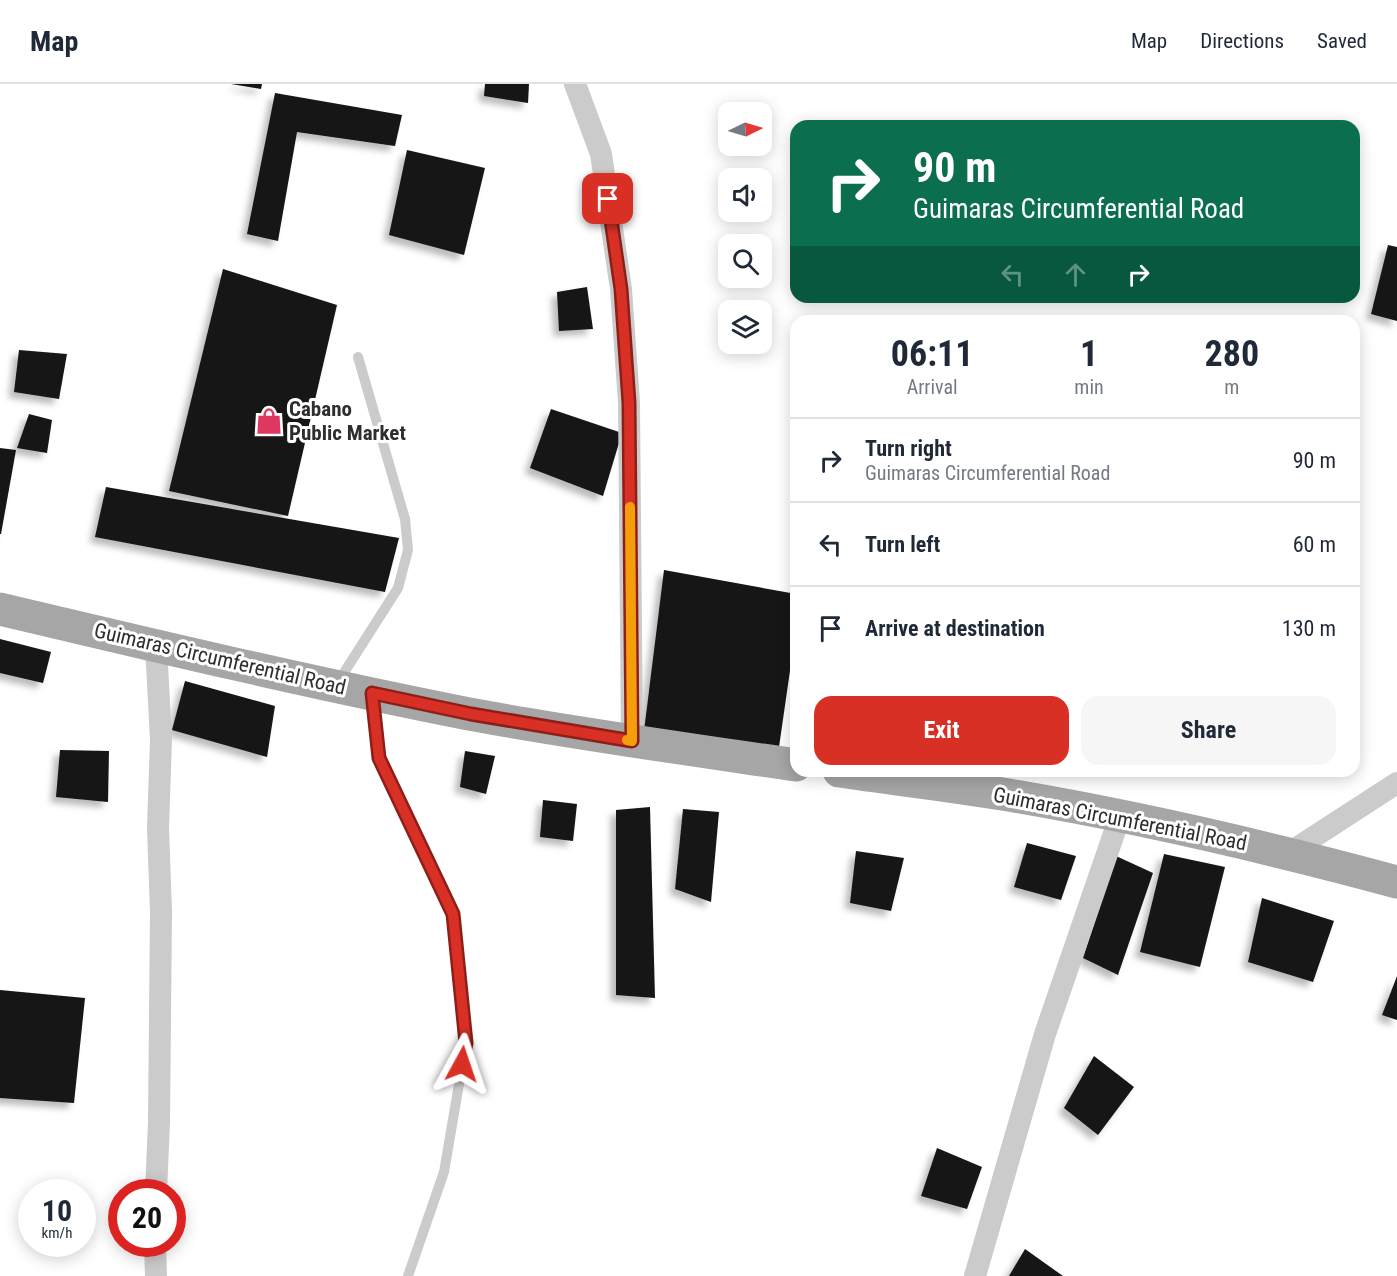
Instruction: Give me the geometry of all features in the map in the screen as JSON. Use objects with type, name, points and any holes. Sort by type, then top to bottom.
[{"type":"main road","name":"Guimaras Circumferential Road","points":[[0,609],[156,646],[471,714],[790,764]]},
{"type":"main road","name":"Guimaras Circumferential Road","points":[[881,777],[1001,794],[1120,816],[1289,853],[1397,882]]},
{"type":"street","points":[[574,84],[601,154],[621,289],[629,403],[632,741]]},
{"type":"street","points":[[156,646],[161,740],[158,828],[161,912],[157,1179]]},
{"type":"street","points":[[1289,853],[1397,783]]},
{"type":"street","points":[[975,1276],[1045,1034],[1120,816]]},
{"type":"street","points":[[155,1257],[156,1276]]},
{"type":"lane","points":[[336,685],[398,588],[408,550],[405,519],[358,357]]},
{"type":"lane","points":[[372,693],[379,758],[453,914],[466,1043],[444,1172],[408,1276]]},
{"type":"building","points":[[231,84],[262,84],[261,89]]},
{"type":"building","points":[[485,84],[529,84],[528,103],[484,96]]},
{"type":"building","points":[[275,93],[402,115],[395,146],[297,132],[278,241],[247,234]]},
{"type":"building","points":[[407,150],[485,168],[464,255],[389,235]]},
{"type":"building","points":[[1388,245],[1397,247],[1397,321],[1371,314]]},
{"type":"building","points":[[223,269],[337,305],[288,516],[169,491]]},
{"type":"building","points":[[587,287],[593,329],[559,331],[557,292]]},
{"type":"building","points":[[19,350],[67,354],[59,399],[14,392]]},
{"type":"building","points":[[551,409],[622,433],[603,496],[530,468]]},
{"type":"building","points":[[29,414],[52,420],[47,453],[17,448]]},
{"type":"building","points":[[0,448],[16,450],[1,534],[0,534]]},
{"type":"building","points":[[106,487],[399,538],[385,592],[95,537]]},
{"type":"building","points":[[664,570],[790,593],[790,671],[778,754],[644,731]]},
{"type":"building","points":[[0,639],[51,652],[43,683],[0,673]]},
{"type":"building","points":[[185,681],[275,706],[267,757],[172,730]]},
{"type":"building","points":[[60,750],[109,751],[108,802],[56,797]]},
{"type":"building","points":[[465,751],[495,756],[486,794],[460,787]]},
{"type":"building","points":[[543,800],[577,804],[573,841],[540,837]]},
{"type":"building","points":[[650,807],[655,998],[616,995],[616,810]]},
{"type":"building","points":[[683,809],[719,812],[711,902],[675,889]]},
{"type":"building","points":[[1027,843],[1076,856],[1061,900],[1014,887]]},
{"type":"building","points":[[856,851],[904,858],[891,911],[850,903]]},
{"type":"building","points":[[1164,854],[1225,867],[1200,967],[1140,952]]},
{"type":"building","points":[[1116,856],[1153,873],[1118,975],[1083,958]]},
{"type":"building","points":[[1262,898],[1334,921],[1313,982],[1248,962]]},
{"type":"building","points":[[1397,976],[1397,1020],[1382,1015]]},
{"type":"building","points":[[0,990],[85,998],[74,1103],[0,1098]]},
{"type":"building","points":[[1094,1056],[1134,1087],[1098,1135],[1064,1108]]},
{"type":"building","points":[[937,1148],[982,1167],[967,1209],[921,1196]]},
{"type":"building","points":[[1025,1249],[1063,1276],[1009,1276]]},
{"type":"slow traffic","points":[[627,740],[632,741],[630,507]]},
{"type":"place","name":"Cabano Public Market","points":[[269,421]]},
{"type":"route","points":[[462,1064],[466,1043],[453,914],[379,758],[372,693],[471,714],[632,741],[629,403],[621,289],[608,199]]}]
